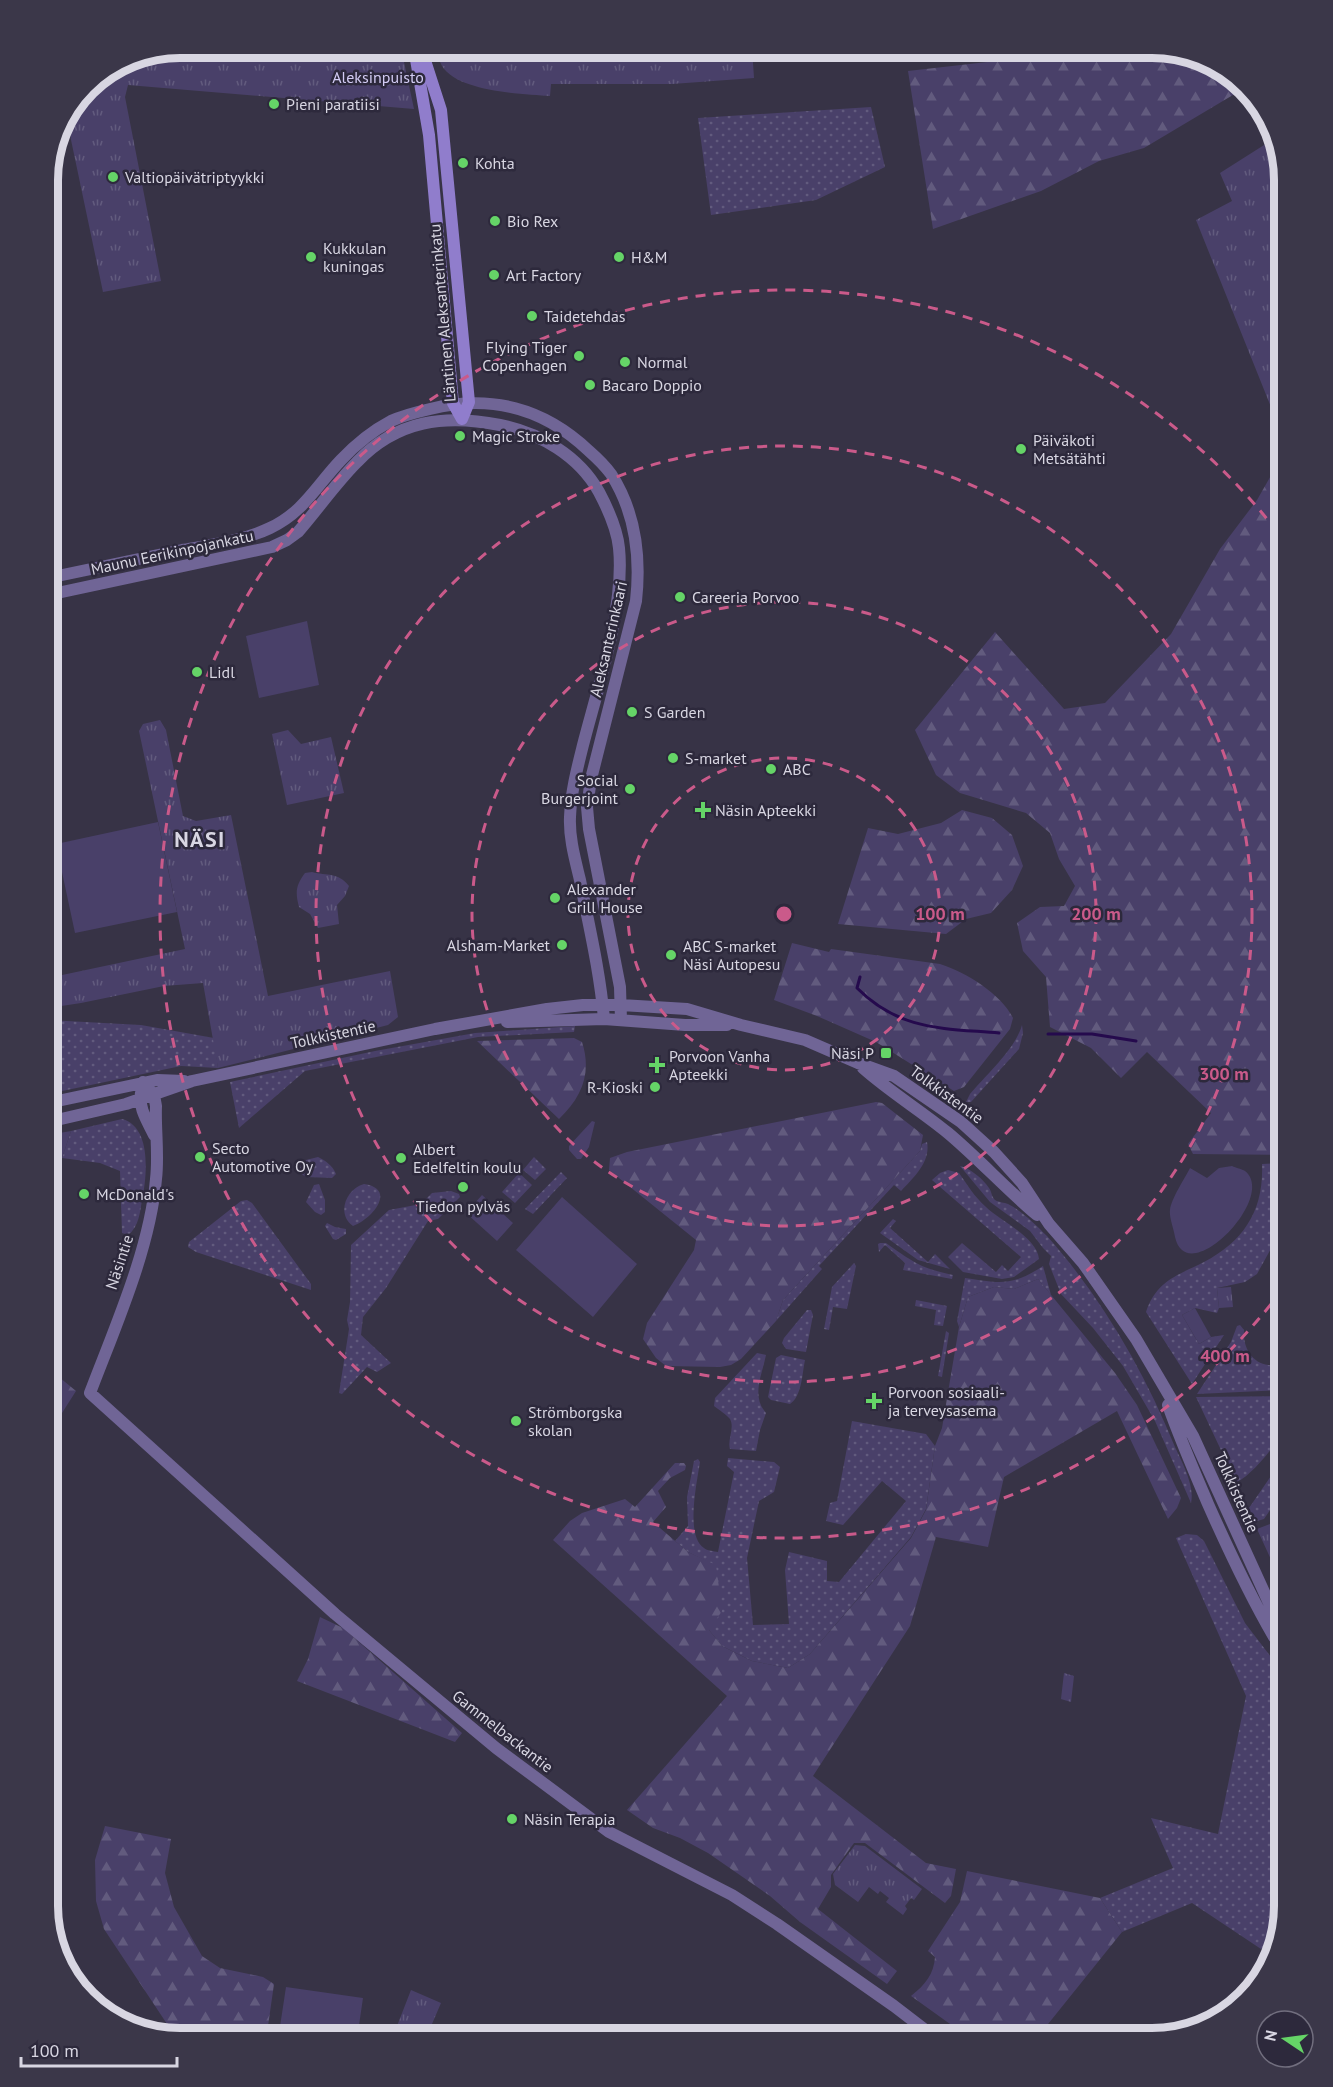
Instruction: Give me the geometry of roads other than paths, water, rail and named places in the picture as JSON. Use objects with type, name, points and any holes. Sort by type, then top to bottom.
[{"type":"main road","name":"Läntinen Aleksanterinkatu","points":[[416,58],[429,135],[453,403],[462,418]]},
{"type":"main road","name":"Läntinen Aleksanterinkatu","points":[[424,58],[441,110],[469,402],[462,418]]},
{"type":"street","name":"Aleksanterinkaari","points":[[288,519],[302,507],[340,460],[360,441],[402,417],[453,403],[469,402],[510,406],[530,412],[553,423],[575,438],[610,473],[631,518],[638,546],[639,572],[636,601],[591,779],[587,807],[589,830],[620,987],[621,1020]]},
{"type":"street","name":"Aleksanterinkaari","points":[[298,532],[355,463],[369,450],[397,432],[430,422],[462,418],[518,429],[546,441],[566,454],[580,466],[594,484],[613,522],[619,545],[621,573],[612,628],[574,782],[570,819],[574,856],[604,1019]]},
{"type":"street","name":"Maunu Eerikinpojankatu","points":[[59,576],[235,540],[267,530],[288,519]]},
{"type":"street","name":"Maunu Eerikinpojankatu","points":[[59,593],[272,547],[298,532]]},
{"type":"street","name":"Tolkkistentie","points":[[58,1119],[154,1095],[192,1081],[435,1029],[547,1009],[602,1004],[687,1009],[741,1025],[806,1040],[894,1076],[961,1122],[994,1152],[1022,1183],[1048,1224]]},
{"type":"street","name":"Tolkkistentie","points":[[482,1022],[604,1019],[685,1025],[741,1025]]},
{"type":"street","name":"Tolkkistentie","points":[[858,1063],[886,1089],[950,1135],[1011,1193],[1048,1224],[1083,1263],[1136,1339],[1193,1436],[1269,1603],[1274,1620]]},
{"type":"street","name":"Tolkkistentie","points":[[58,1101],[157,1080],[192,1081]]},
{"type":"street","points":[[143,1083],[154,1095]]},
{"type":"street","points":[[140,1099],[143,1083]]},
{"type":"street","name":"Näsintie","points":[[90,1393],[139,1257],[152,1209],[156,1178],[154,1095]]},
{"type":"street","name":"Näsintie","points":[[140,1099],[142,1110],[155,1136]]},
{"type":"street","name":"Tolkkistentie","points":[[1160,1381],[1180,1440],[1229,1551],[1274,1638]]},
{"type":"street","name":"Gammelbackantie","points":[[90,1393],[335,1614],[496,1748],[609,1832],[732,1896],[777,1924],[923,2028]]},
{"type":"waterway","points":[[860,977],[857,988],[873,1002],[906,1020],[940,1028],[999,1033]]},
{"type":"waterway","points":[[1048,1034],[1092,1034],[1136,1041]]},
{"type":"place","name":"Pieni paratiisi","points":[[274,104]]},
{"type":"place","name":"Kohta","points":[[463,163]]},
{"type":"place","name":"Valtiopäivätriptyykki","points":[[113,177]]},
{"type":"place","name":"Bio Rex","points":[[495,221]]},
{"type":"place","name":"Kukkulan kuningas","points":[[311,257]]},
{"type":"place","name":"H&M","points":[[619,257]]},
{"type":"place","name":"Art Factory","points":[[494,275]]},
{"type":"place","name":"Taidetehdas","points":[[532,316]]},
{"type":"place","name":"Flying Tiger Copenhagen","points":[[579,356]]},
{"type":"place","name":"Normal","points":[[625,362]]},
{"type":"place","name":"Bacaro Doppio","points":[[590,385]]},
{"type":"place","name":"Magic Stroke","points":[[460,436]]},
{"type":"place","name":"Päiväkoti Metsätähti","points":[[1021,449]]},
{"type":"place","name":"Careeria Porvoo","points":[[680,597]]},
{"type":"place","name":"Lidl","points":[[197,672]]},
{"type":"place","name":"S Garden","points":[[632,712]]},
{"type":"place","name":"S-market","points":[[673,758]]},
{"type":"place","name":"ABC","points":[[771,769]]},
{"type":"place","name":"Social Burgerjoint","points":[[630,789]]},
{"type":"place","name":"Näsin Apteekki","points":[[703,810]]},
{"type":"place","name":"Alexander Grill House","points":[[555,898]]},
{"type":"place","name":"Alsham-Market","points":[[562,945]]},
{"type":"place","name":"ABC S-market Näsi Autopesu","points":[[671,955]]},
{"type":"place","name":"Näsi P","points":[[886,1053]]},
{"type":"place","name":"Porvoon Vanha Apteekki","points":[[657,1065]]},
{"type":"place","name":"R-Kioski","points":[[655,1087]]},
{"type":"place","name":"Secto Automotive Oy","points":[[200,1157]]},
{"type":"place","name":"Albert Edelfeltin koulu","points":[[401,1158]]},
{"type":"place","name":"Tiedon pylväs","points":[[463,1187]]},
{"type":"place","name":"McDonald's","points":[[84,1194]]},
{"type":"place","name":"Porvoon sosiaali- ja terveysasema","points":[[874,1401]]},
{"type":"place","name":"Strömborgska skolan","points":[[516,1421]]},
{"type":"place","name":"Näsin Terapia","points":[[512,1819]]},
{"type":"district","name":"NÄSI","points":[[200,839]]},
{"type":"park label","name":"Aleksinpuisto","points":[[378,77]]}]
